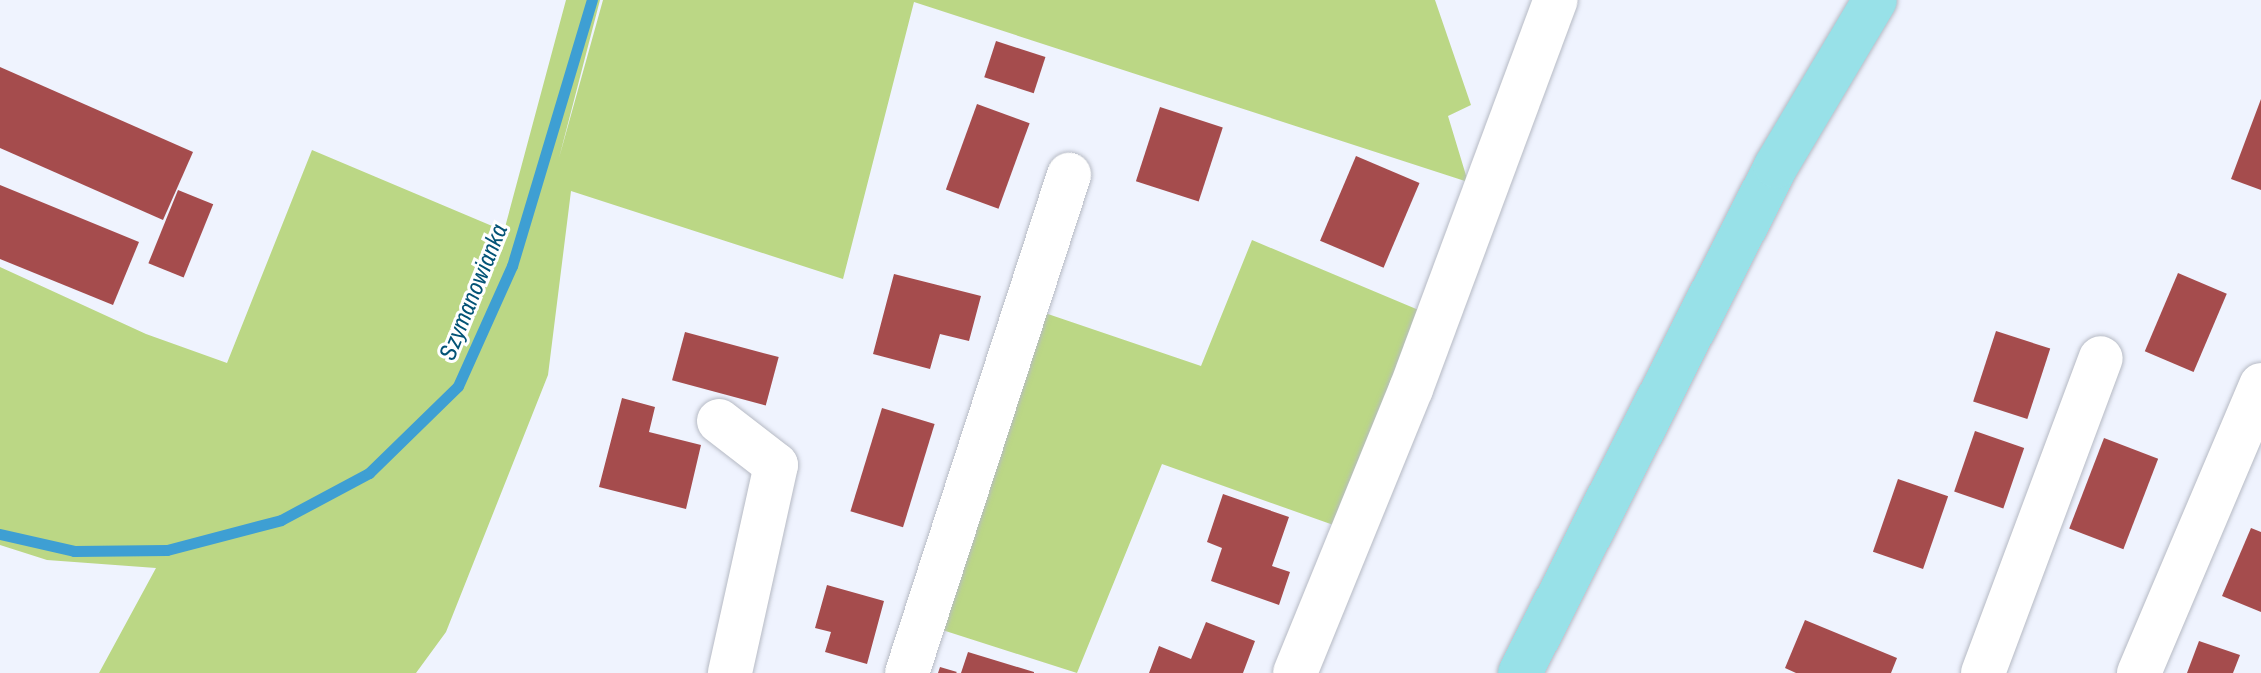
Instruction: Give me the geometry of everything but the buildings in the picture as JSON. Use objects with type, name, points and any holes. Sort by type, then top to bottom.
[{"type":"main road","points":[[1520,673],[1776,166],[1875,0]]},
{"type":"street","points":[[1295,673],[1411,389],[1556,0]]},
{"type":"street","points":[[907,673],[1069,175]]},
{"type":"street","points":[[1983,673],[2101,358]]},
{"type":"street","points":[[2139,673],[2261,385]]},
{"type":"street","points":[[719,421],[776,465],[730,673]]},
{"type":"green space","points":[[566,0],[600,0],[559,158],[603,0],[1435,0],[1471,105],[1448,116],[1468,182],[914,2],[843,279],[571,191],[548,375],[446,632],[416,673],[99,673],[156,568],[47,560],[0,545],[0,267],[146,334],[227,363],[312,150],[504,231]]},
{"type":"green space","points":[[1252,240],[1421,311],[1339,527],[1162,464],[1077,673],[933,627],[1042,312],[1201,366]]},
{"type":"waterway","name":"Szymanowianka","points":[[0,534],[74,551],[167,550],[281,520],[369,473],[458,386],[512,266],[592,0]]}]
